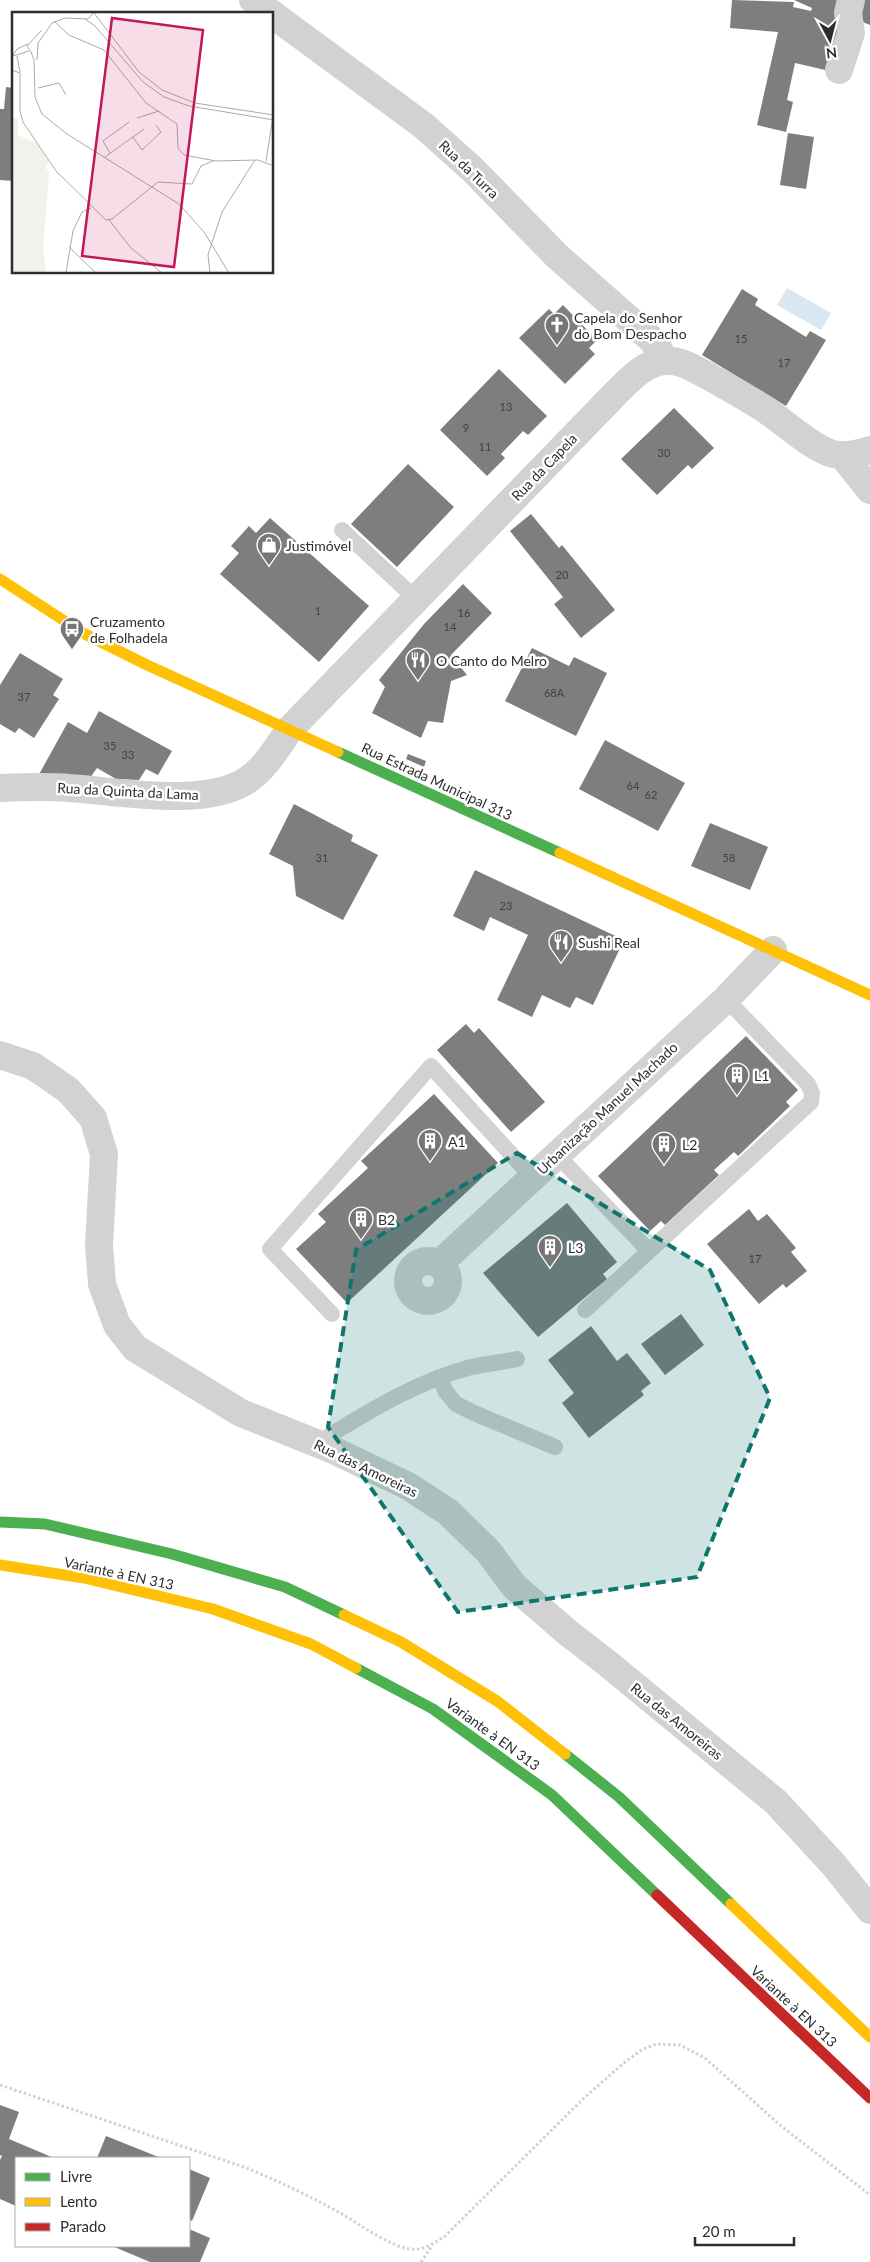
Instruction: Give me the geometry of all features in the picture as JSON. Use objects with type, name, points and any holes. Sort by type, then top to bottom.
[{"type":"main road","name":"Rua Estrada Municipal 313","points":[[0,579],[82,633],[147,665],[870,995]]},
{"type":"main road","name":"Variante à EN 313","points":[[0,1522],[45,1524],[172,1554],[275,1584],[401,1642],[497,1701],[619,1797],[870,2037]]},
{"type":"main road","name":"Variante à EN 313","points":[[0,1566],[84,1578],[212,1610],[312,1644],[433,1709],[552,1795],[870,2098]]},
{"type":"street","name":"Rua da Turra","points":[[253,0],[269,12]]},
{"type":"street","points":[[839,70],[851,33],[848,13],[851,0]]},
{"type":"street","name":"Rua da Turra","points":[[274,16],[431,132],[472,169],[557,256],[648,336],[657,346],[664,361]]},
{"type":"street","points":[[664,361],[680,363],[693,368],[758,405],[825,451],[851,455],[870,450]]},
{"type":"street","name":"Rua da Capela","points":[[290,729],[630,379],[649,366],[664,361]]},
{"type":"street","points":[[842,455],[870,490]]},
{"type":"street","name":"Rua da Quinta da Lama","points":[[0,788],[31,786],[137,794],[204,796],[231,789],[249,779],[265,764],[290,729]]},
{"type":"street","name":"Urbanização Manuel Machado","points":[[439,1264],[726,998],[773,950]]},
{"type":"street","name":"Rua das Amoreiras","points":[[0,1055],[33,1066],[68,1090],[93,1118],[104,1154],[99,1245],[102,1284],[117,1325],[135,1348],[242,1413],[317,1443],[408,1486],[448,1512],[488,1551],[514,1586],[567,1632],[776,1802],[834,1865],[870,1910]]},
{"type":"lane","points":[[342,530],[416,599]]},
{"type":"lane","points":[[585,1310],[811,1102],[812,1092],[808,1084],[726,998]]},
{"type":"lane","points":[[332,1314],[270,1249],[431,1066],[532,1177]]},
{"type":"lane","points":[[556,1154],[650,1251]]},
{"type":"lane","points":[[317,1443],[365,1413],[440,1377],[472,1367],[517,1359]]},
{"type":"lane","points":[[440,1377],[446,1392],[456,1404],[474,1414],[555,1447]]},
{"type":"path","points":[[0,2085],[244,2167],[291,2187],[392,2244],[409,2250],[432,2245],[445,2236],[578,2105],[625,2062],[643,2049],[657,2044],[680,2045],[706,2058],[781,2126],[870,2195]]},
{"type":"path","points":[[421,2262],[432,2245]]},
{"type":"highlighted area","points":[[517,1153],[710,1270],[770,1398],[697,1577],[458,1612],[328,1427],[356,1250]]},
{"type":"shaded area","points":[[787,288],[831,313],[821,330],[777,305]]},
{"type":"building","points":[[732,0],[794,2],[793,7],[811,11],[812,8],[794,0],[843,0],[847,20],[834,72],[795,63],[787,100],[793,102],[786,132],[757,125],[778,32],[730,28]]},
{"type":"building","points":[[857,0],[870,0],[870,25],[850,17]]},
{"type":"building","points":[[6,87],[12,88],[12,181],[0,180],[0,109],[4,109]]},
{"type":"building","points":[[788,133],[814,137],[806,189],[780,185]]},
{"type":"building","points":[[742,289],[758,299],[755,305],[806,337],[810,331],[826,340],[786,406],[702,355]]},
{"type":"building","name":"Capela do Senhor do Bom Despacho","points":[[563,305],[597,340],[589,348],[595,354],[565,384],[519,338],[549,309],[554,314]]},
{"type":"building","points":[[499,369],[547,416],[528,435],[523,431],[501,454],[505,458],[487,476],[440,430]]},
{"type":"building","points":[[674,408],[714,448],[692,469],[688,465],[657,495],[621,459]]},
{"type":"building","points":[[408,464],[454,507],[397,567],[351,524]]},
{"type":"building","points":[[531,514],[559,548],[562,545],[615,610],[581,638],[554,604],[563,597],[510,531]]},
{"type":"building","points":[[270,518],[369,606],[319,662],[220,574],[239,553],[231,546],[249,526],[256,533]]},
{"type":"building","points":[[463,584],[492,613],[451,655],[467,675],[451,681],[443,723],[428,721],[421,738],[372,713],[385,687],[379,680],[424,624]]},
{"type":"building","points":[[532,648],[569,666],[574,657],[607,673],[576,736],[505,701]]},
{"type":"building","points":[[20,653],[63,679],[53,695],[59,699],[34,738],[19,728],[15,733],[0,724],[0,685]]},
{"type":"building","points":[[99,711],[172,751],[158,775],[146,769],[139,780],[116,779],[97,768],[90,778],[37,778],[68,722],[87,733]]},
{"type":"building","points":[[605,740],[685,783],[658,831],[579,789]]},
{"type":"building","points":[[408,754],[426,761],[424,767],[406,759]]},
{"type":"building","points":[[294,804],[353,835],[351,841],[378,855],[343,920],[296,896],[293,866],[269,854]]},
{"type":"building","points":[[710,823],[768,847],[750,890],[691,866]]},
{"type":"building","points":[[475,870],[624,940],[593,1005],[576,997],[570,1008],[542,995],[532,1017],[497,1000],[528,935],[490,917],[484,931],[453,916]]},
{"type":"building","points":[[466,1024],[474,1033],[479,1028],[545,1102],[511,1132],[437,1050]]},
{"type":"building","points":[[746,1036],[798,1090],[786,1102],[790,1106],[738,1156],[734,1152],[714,1170],[719,1175],[665,1225],[661,1221],[650,1231],[598,1176]]},
{"type":"building","points":[[434,1094],[498,1163],[347,1303],[296,1249],[326,1222],[318,1214],[368,1168],[361,1161]]},
{"type":"building","name":"L3","points":[[567,1203],[617,1262],[603,1274],[607,1279],[538,1337],[483,1273]]},
{"type":"building","points":[[749,1209],[758,1221],[767,1214],[796,1248],[791,1252],[807,1271],[786,1288],[783,1284],[759,1304],[707,1244]]},
{"type":"building","points":[[681,1314],[704,1345],[665,1375],[641,1344]]},
{"type":"building","points":[[591,1326],[617,1361],[627,1353],[651,1383],[641,1391],[644,1395],[589,1438],[562,1403],[574,1393],[548,1360]]},
{"type":"building","points":[[0,2105],[19,2112],[9,2139],[52,2157],[15,2157],[15,2206],[0,2199],[0,2160],[2,2156],[0,2155]]},
{"type":"building","points":[[106,2136],[158,2157],[97,2157]]},
{"type":"building","points":[[190,2169],[210,2178],[192,2221],[190,2220]]},
{"type":"building","points":[[190,2229],[210,2238],[200,2262],[150,2262],[114,2247],[190,2247]]},
{"type":"traffic: fast","points":[[338,752],[560,853]]},
{"type":"traffic: fast","points":[[0,1522],[45,1524],[172,1554],[285,1587],[344,1615]]},
{"type":"traffic: fast","points":[[356,1668],[433,1709],[552,1795],[657,1895]]},
{"type":"traffic: fast","points":[[565,1754],[619,1797],[731,1904]]},
{"type":"traffic: slow","points":[[0,579],[83,633],[147,665],[338,752]]},
{"type":"traffic: slow","points":[[560,853],[870,995]]},
{"type":"traffic: slow","points":[[0,1565],[84,1578],[213,1609],[311,1644],[356,1668]]},
{"type":"traffic: slow","points":[[344,1615],[401,1642],[497,1701],[565,1754]]},
{"type":"traffic: slow","points":[[731,1904],[870,2037]]},
{"type":"traffic: jam","points":[[657,1895],[870,2098]]},
{"type":"place","name":"Capela do Senhor do Bom Despacho","points":[[557,346]]},
{"type":"place","name":"Justimóvel","points":[[269,566]]},
{"type":"place","name":"Cruzamento de Folhadela","points":[[72,650]]},
{"type":"place","name":"O Canto do Melro","points":[[418,681]]},
{"type":"place","name":"Sushi Real","points":[[561,963]]},
{"type":"place","name":"L1","points":[[737,1096]]},
{"type":"place","name":"A1","points":[[430,1162]]},
{"type":"place","name":"L2","points":[[664,1165]]},
{"type":"place","name":"B2","points":[[361,1240]]},
{"type":"place","name":"L3","points":[[550,1268]]}]
